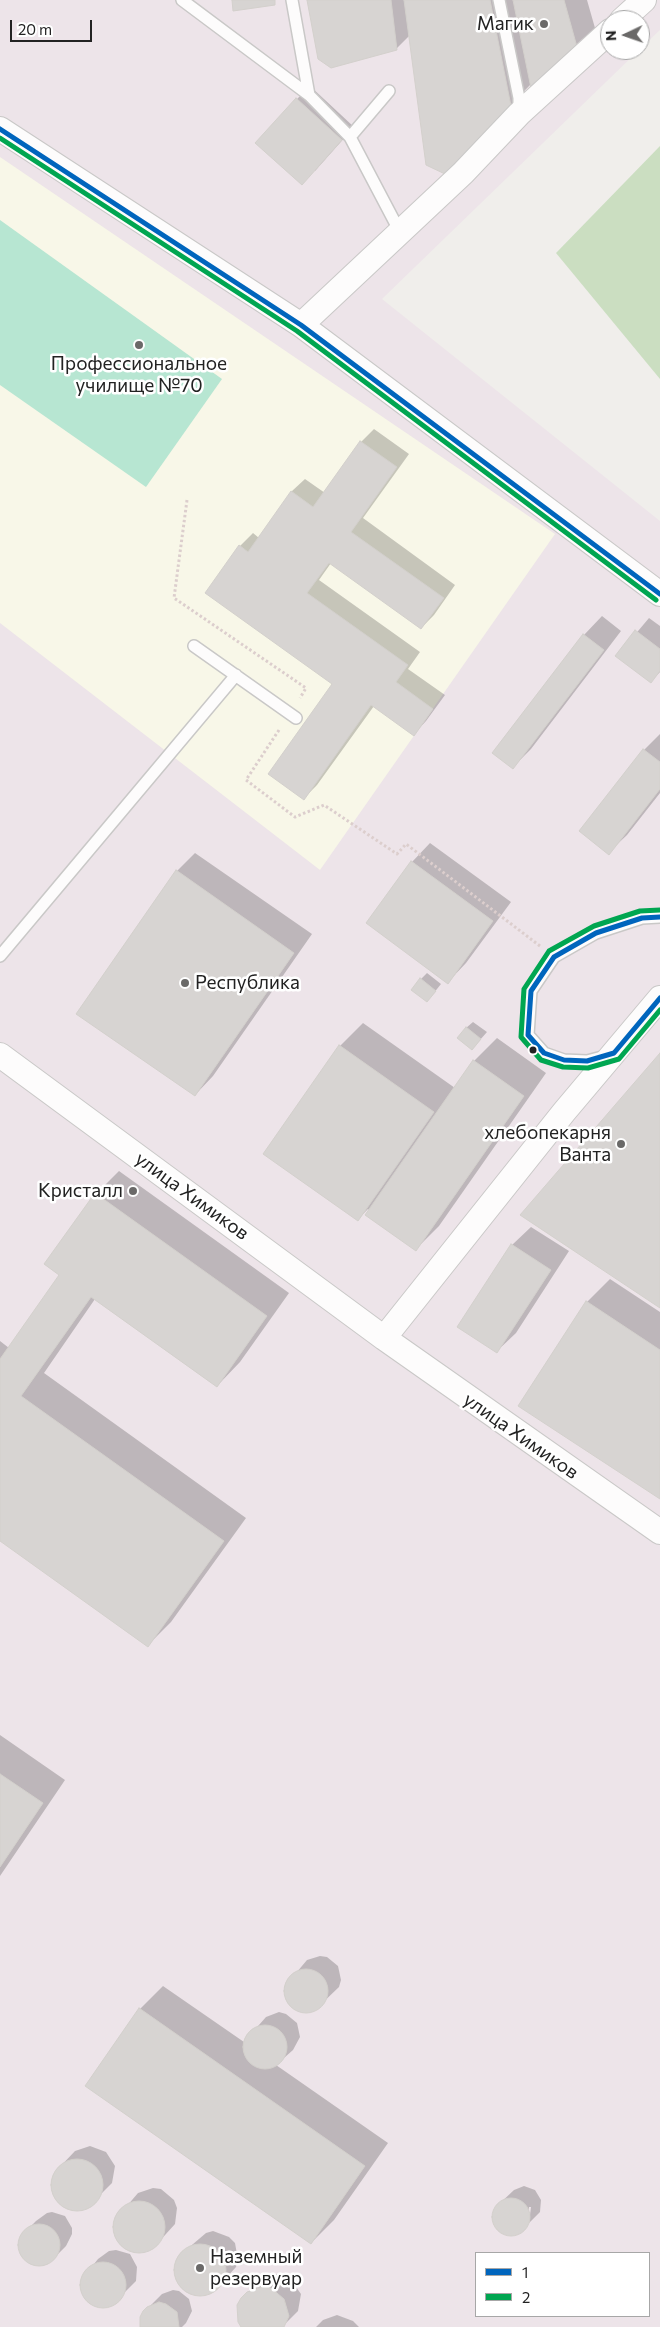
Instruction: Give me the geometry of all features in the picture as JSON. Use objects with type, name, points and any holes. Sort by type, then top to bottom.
[{"type":"street","points":[[633,10],[644,0]]},
{"type":"street","points":[[301,325],[463,173],[519,114],[600,40]]},
{"type":"street","points":[[0,129],[301,325],[660,594]]},
{"type":"street","points":[[384,1338],[660,998]]},
{"type":"street","name":"улица Химиков","points":[[0,1055],[384,1338],[660,1532]]},
{"type":"lane","points":[[182,0],[309,95],[350,137],[400,232]]},
{"type":"lane","points":[[292,0],[309,95]]},
{"type":"lane","points":[[500,0],[518,98],[519,114]]},
{"type":"lane","points":[[350,137],[388,91]]},
{"type":"lane","points":[[194,646],[293,715]]},
{"type":"lane","points":[[0,956],[236,675]]},
{"type":"lane","points":[[614,1053],[587,1061],[564,1060],[544,1053],[528,1034],[532,991],[554,957],[596,933],[642,918],[660,917]]},
{"type":"path","points":[[188,500],[174,598],[306,688],[293,715],[246,780],[295,817],[324,805],[397,854],[406,844],[554,957]]},
{"type":"shaded area","points":[[0,0],[660,0],[660,30],[650,40],[650,10],[600,10],[600,60],[629,60],[382,299],[660,521],[660,2327],[0,2327]]},
{"type":"shaded area","name":"Профессиональное училище №70","points":[[0,157],[555,534],[320,870],[0,623]]},
{"type":"green space","points":[[660,146],[660,379],[556,253]]},
{"type":"green space","points":[[0,220],[222,379],[146,487],[0,385]]},
{"type":"building","points":[[232,0],[275,0],[275,5],[233,11]]},
{"type":"building","points":[[307,0],[391,0],[397,50],[331,68],[318,59]]},
{"type":"building","points":[[404,0],[490,0],[511,106],[445,174],[426,165]]},
{"type":"building","name":"Магик","points":[[513,0],[564,0],[577,47],[531,88]]},
{"type":"building","points":[[296,98],[342,140],[302,185],[255,143]]},
{"type":"building","points":[[360,441],[397,467],[351,532],[444,598],[421,629],[329,563],[307,593],[408,665],[396,682],[433,709],[414,736],[371,705],[304,800],[268,774],[332,684],[205,593],[239,545],[248,552],[291,491],[313,507]]},
{"type":"building","points":[[635,630],[660,649],[660,671],[651,683],[615,656]]},
{"type":"building","points":[[583,634],[604,650],[513,769],[492,753]]},
{"type":"building","points":[[643,749],[660,762],[660,789],[609,855],[579,831]]},
{"type":"building","points":[[411,861],[493,921],[448,984],[366,923]]},
{"type":"building","name":"Республика","points":[[176,870],[294,953],[195,1096],[76,1014]]},
{"type":"building","points":[[420,978],[436,991],[427,1002],[411,990]]},
{"type":"building","points":[[466,1027],[481,1039],[472,1050],[457,1038]]},
{"type":"building","points":[[339,1045],[434,1112],[358,1221],[263,1154]]},
{"type":"building","name":"хлебопекарня Ванта","points":[[660,1053],[660,1308],[520,1215]]},
{"type":"building","points":[[473,1060],[524,1096],[416,1251],[365,1215]]},
{"type":"building","points":[[95,1193],[267,1316],[217,1387],[91,1297],[21,1396],[224,1541],[148,1647],[0,1541],[0,1359],[59,1275],[44,1264]]},
{"type":"building","points":[[511,1244],[551,1270],[497,1353],[457,1327]]},
{"type":"building","points":[[586,1301],[660,1350],[660,1499],[518,1406]]},
{"type":"building","points":[[0,1774],[43,1803],[0,1867]]},
{"type":"building","points":[[310,1969],[322,1975],[327,1982],[327,2000],[322,2007],[315,2012],[302,2013],[294,2010],[287,2003],[284,1987],[287,1979],[294,1972]]},
{"type":"building","points":[[139,2008],[365,2166],[311,2244],[85,2086]]},
{"type":"building","points":[[269,2025],[281,2031],[286,2038],[286,2056],[281,2063],[274,2068],[261,2069],[253,2066],[246,2059],[243,2043],[246,2035],[253,2028]]},
{"type":"building","points":[[77,2159],[91,2163],[99,2171],[103,2185],[99,2199],[91,2207],[77,2211],[63,2207],[55,2199],[51,2185],[55,2171],[63,2163]]},
{"type":"building","points":[[511,2198],[524,2204],[530,2217],[524,2230],[511,2236],[498,2230],[492,2217],[498,2204]]},
{"type":"building","name":"Наземный резервуар","points":[[139,2201],[153,2205],[161,2213],[165,2227],[161,2241],[153,2249],[139,2253],[125,2249],[117,2241],[113,2227],[117,2213],[125,2205]]},
{"type":"building","points":[[39,2224],[54,2230],[60,2245],[54,2260],[39,2266],[24,2260],[18,2245],[24,2230]]},
{"type":"building","name":"Наземный резервуар","points":[[200,2244],[214,2248],[222,2256],[226,2270],[222,2284],[214,2292],[200,2296],[186,2292],[178,2284],[174,2270],[178,2256],[186,2248]]},
{"type":"building","points":[[103,2262],[116,2266],[122,2272],[126,2285],[122,2298],[116,2304],[103,2308],[90,2304],[84,2298],[80,2285],[84,2272],[90,2266]]},
{"type":"building","name":"Наземный резервуар","points":[[262,2287],[271,2288],[284,2299],[289,2316],[284,2327],[241,2327],[238,2322],[237,2305],[241,2298],[247,2292]]},
{"type":"building","name":"Наземный резервуар","points":[[159,2302],[166,2304],[177,2312],[179,2327],[140,2327],[140,2317],[143,2311],[147,2307]]},
{"type":"transit line","name":"1","points":[[0,129],[301,325],[660,594]]},
{"type":"transit line","name":"2","points":[[0,138],[297,331],[656,600]]},
{"type":"transit line","name":"2","points":[[660,910],[640,911],[594,926],[549,951],[524,989],[521,1037],[541,1060],[563,1067],[588,1068],[619,1059],[660,1010]]},
{"type":"transit line","name":"1","points":[[660,917],[642,918],[596,933],[554,957],[531,991],[528,1035],[544,1053],[564,1060],[587,1061],[614,1053],[660,998]]},
{"type":"place","name":"Магик","points":[[544,24]]},
{"type":"place","name":"Профессиональное училище №70","points":[[139,345]]},
{"type":"place","name":"Республика","points":[[185,983]]},
{"type":"place","name":"хлебопекарня Ванта","points":[[621,1144]]},
{"type":"place","name":"Кристалл","points":[[133,1191]]},
{"type":"place","name":"Наземный резервуар","points":[[200,2268]]}]
